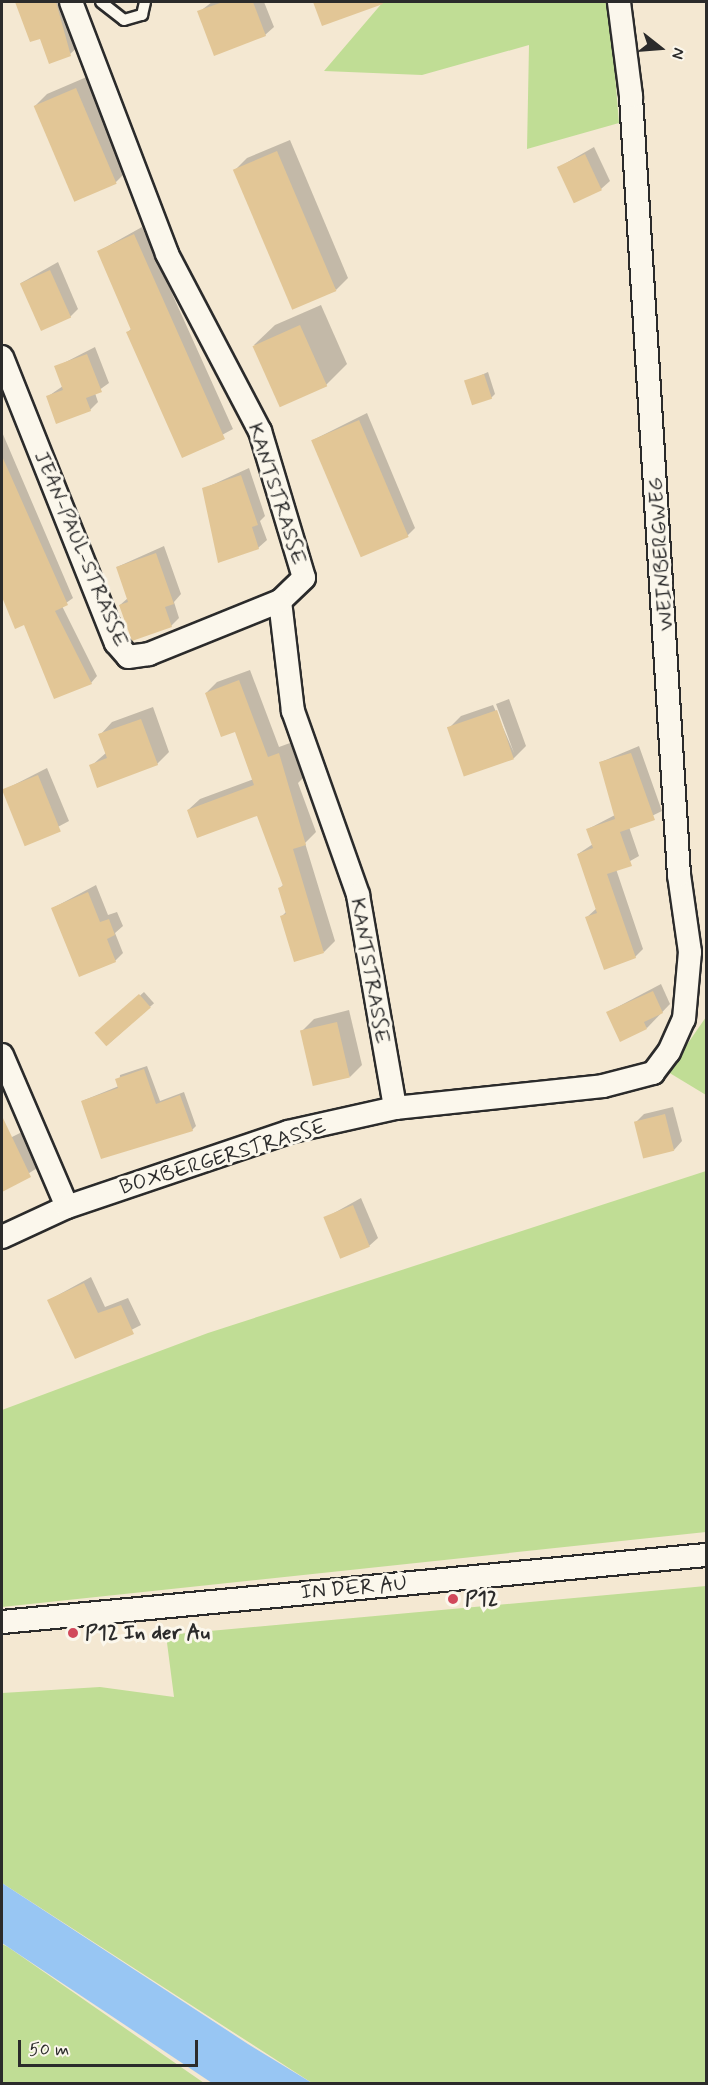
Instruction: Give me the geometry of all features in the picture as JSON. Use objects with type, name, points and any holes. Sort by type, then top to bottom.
[{"type":"street","name":"KANTSTRASSE","points":[[71,2],[167,254],[260,431],[304,578],[280,601],[293,711],[358,895],[395,1108]]},
{"type":"street","name":"WEINBERGWEG","points":[[619,2],[631,96],[679,875],[690,952],[684,1019],[669,1052],[653,1073],[630,1080]]},
{"type":"street","name":"JEAN-PAUL-STRASSE","points":[[2,357],[116,643],[128,657],[149,654],[280,601]]},
{"type":"street","points":[[2,1055],[67,1207]]},
{"type":"street","name":"BOXBERGERSTRASSE","points":[[2,1237],[67,1207],[288,1132],[395,1108],[630,1080]]},
{"type":"street","name":"IN DER AU","points":[[2,1622],[258,1601],[706,1555]]},
{"type":"lane","points":[[101,2],[124,20],[142,15],[145,2]]},
{"type":"green space","points":[[383,2],[609,2],[619,123],[527,149],[529,45],[422,75],[324,71]]},
{"type":"green space","points":[[706,1017],[706,1095],[668,1072]]},
{"type":"green space","points":[[706,1171],[706,1532],[2,1607],[2,1410],[208,1333]]},
{"type":"green space","points":[[706,1586],[706,2083],[312,2083],[2,1883],[2,1693],[100,1687],[174,1697],[166,1635]]},
{"type":"green space","points":[[2,1944],[8,1947],[204,2083],[2,2083]]},
{"type":"water","points":[[2,1883],[248,2044],[312,2083],[212,2083],[2,1943]]},
{"type":"building","points":[[15,2],[56,2],[71,56],[49,64],[40,39],[30,42]]},
{"type":"building","points":[[223,2],[253,2],[266,36],[214,56],[197,11]]},
{"type":"building","points":[[313,2],[382,2],[383,4],[322,26]]},
{"type":"building","points":[[76,88],[117,184],[74,202],[34,106]]},
{"type":"building","points":[[277,151],[336,291],[292,310],[233,170]]},
{"type":"building","points":[[585,154],[602,190],[574,203],[557,167]]},
{"type":"building","points":[[134,234],[225,439],[182,458],[126,332],[131,330],[97,251]]},
{"type":"building","points":[[50,270],[71,318],[41,331],[20,283]]},
{"type":"building","points":[[300,325],[327,386],[280,407],[252,346]]},
{"type":"building","points":[[87,354],[102,392],[86,398],[91,411],[56,424],[46,396],[63,390],[54,366]]},
{"type":"building","points":[[484,374],[492,399],[472,405],[464,380]]},
{"type":"building","points":[[359,420],[409,537],[361,557],[311,440]]},
{"type":"building","points":[[2,456],[68,605],[55,611],[92,684],[54,699],[24,625],[15,629],[2,597]]},
{"type":"building","points":[[241,475],[258,525],[252,527],[259,549],[218,563],[202,488]]},
{"type":"building","points":[[156,553],[174,604],[165,607],[172,627],[132,641],[119,605],[128,602],[116,567]]},
{"type":"building","points":[[239,680],[268,757],[279,753],[306,845],[293,849],[324,953],[294,962],[280,916],[286,914],[278,888],[283,886],[257,816],[197,838],[187,810],[254,785],[235,732],[221,737],[205,693]]},
{"type":"building","points":[[497,710],[514,759],[464,776],[447,727]]},
{"type":"building","points":[[141,719],[158,765],[97,788],[89,765],[107,758],[98,734]]},
{"type":"building","points":[[631,753],[655,820],[620,832],[632,866],[607,874],[636,958],[604,970],[585,917],[597,913],[577,854],[593,848],[586,829],[615,819],[599,762]]},
{"type":"building","points":[[38,775],[61,832],[25,846],[2,790]]},
{"type":"building","points":[[88,892],[100,922],[109,919],[115,935],[107,939],[116,962],[79,977],[51,908]]},
{"type":"building","points":[[653,991],[663,1013],[644,1022],[647,1029],[620,1042],[606,1012]]},
{"type":"building","points":[[139,994],[151,1008],[106,1046],[94,1033]]},
{"type":"building","points":[[337,1022],[350,1078],[313,1086],[300,1031]]},
{"type":"building","points":[[144,1069],[156,1104],[180,1095],[193,1131],[101,1159],[81,1101],[118,1088],[115,1079]]},
{"type":"building","points":[[665,1114],[674,1151],[643,1159],[634,1122]]},
{"type":"building","points":[[2,1116],[31,1177],[2,1192]]},
{"type":"building","points":[[353,1205],[370,1247],[340,1259],[323,1217]]},
{"type":"building","points":[[84,1283],[98,1313],[121,1305],[134,1334],[75,1359],[47,1300]]},
{"type":"place","name":"P12","points":[[453,1599]]},
{"type":"place","name":"P12 In der Au","points":[[73,1633]]}]
